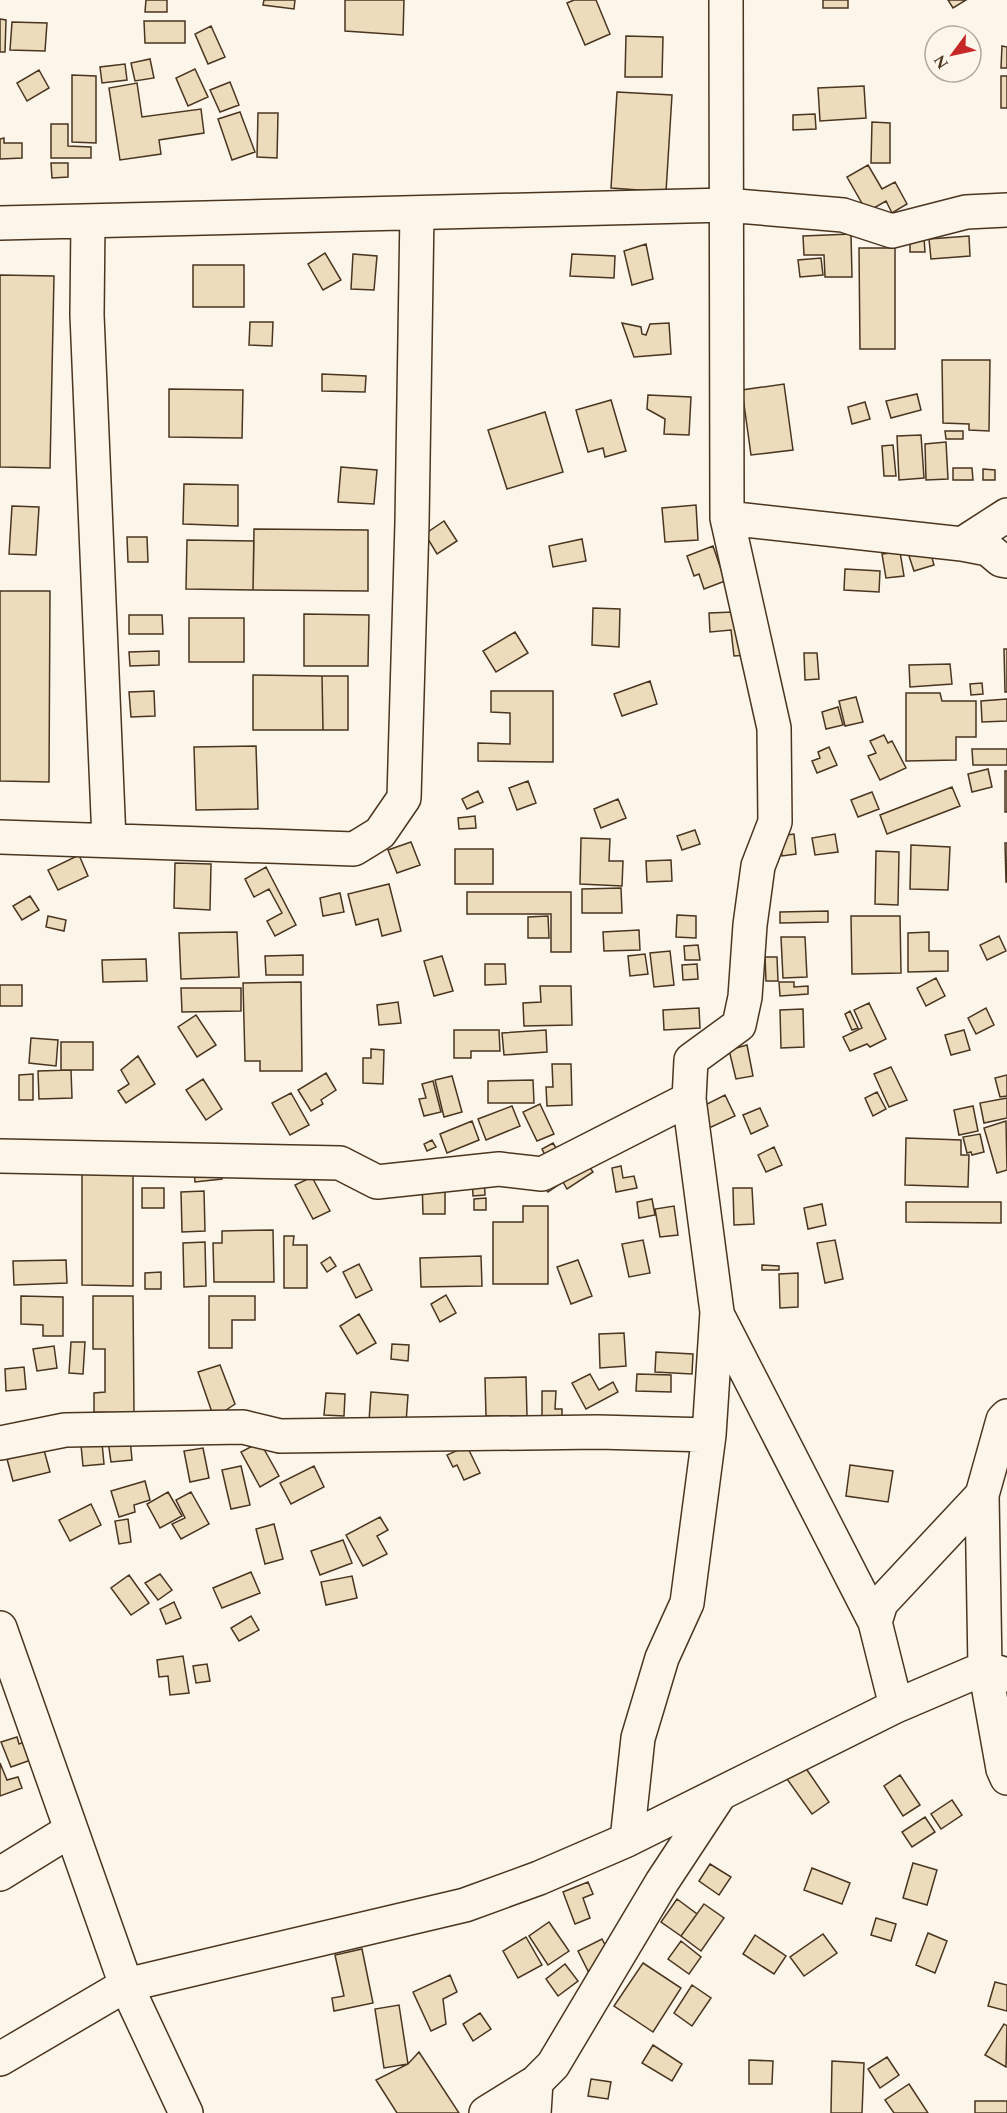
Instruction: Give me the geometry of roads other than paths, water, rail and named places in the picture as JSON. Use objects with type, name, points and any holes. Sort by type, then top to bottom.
[{"type":"street","points":[[627,1840],[638,1738],[662,1658],[687,1603],[709,1435],[717,1312],[689,1099],[692,1060],[739,1025],[745,997],[750,925],[758,866],[775,822],[774,728],[727,518],[726,0]]},
{"type":"street","points":[[0,223],[726,205],[843,215],[892,231],[966,212],[1007,210]]},
{"type":"street","points":[[0,837],[354,849],[380,833],[404,798],[412,523],[417,213]]},
{"type":"street","points":[[88,221],[87,315],[109,840]]},
{"type":"street","points":[[962,544],[1007,515]]},
{"type":"street","points":[[727,518],[962,544],[988,549],[1001,560],[1007,561]]},
{"type":"street","points":[[0,1156],[340,1163],[376,1182],[499,1169],[542,1174],[689,1099]]},
{"type":"street","points":[[717,1312],[875,1622],[896,1706]]},
{"type":"street","points":[[1007,1416],[1003,1420],[982,1495],[996,1604],[996,1672],[1004,1769],[1007,1778]]},
{"type":"street","points":[[0,1443],[66,1430],[243,1427],[280,1436],[598,1431],[709,1435]]},
{"type":"street","points":[[875,1622],[881,1603],[895,1586],[982,1495]]},
{"type":"street","points":[[1,1635],[126,1984],[186,2113]]},
{"type":"street","points":[[0,2059],[126,1984],[465,1905],[538,1878],[627,1840],[896,1706],[996,1672]]},
{"type":"street","points":[[486,2113],[535,2098],[662,1882],[721,1792]]},
{"type":"street","points":[[0,1874],[71,1830]]}]
